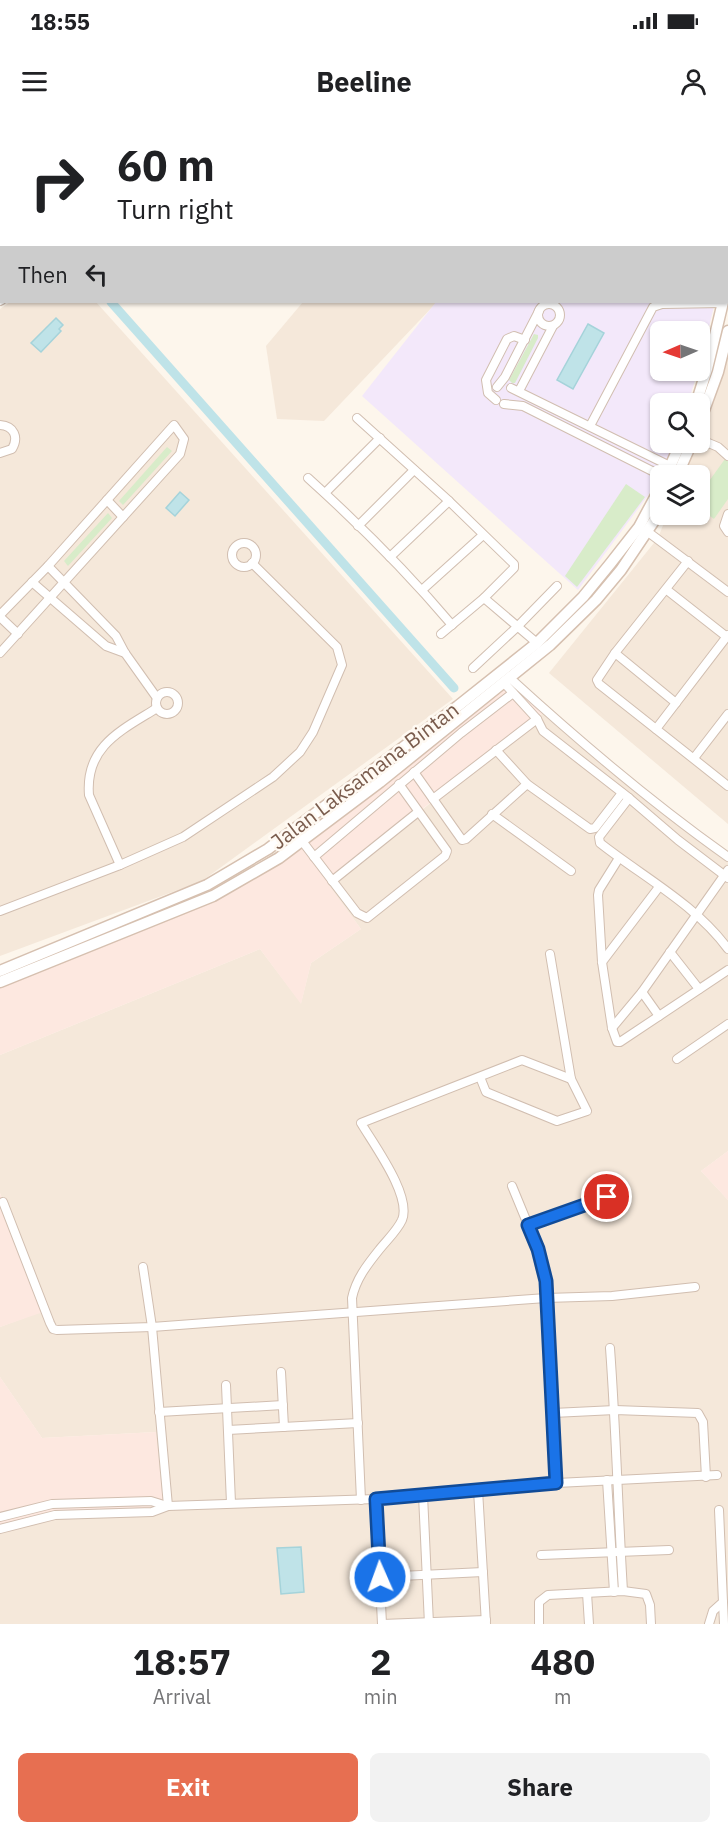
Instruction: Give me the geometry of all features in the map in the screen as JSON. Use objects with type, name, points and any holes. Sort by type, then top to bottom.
[{"type":"main road","points":[[702,393],[713,371],[723,303]]},
{"type":"main road","points":[[707,393],[728,331]]},
{"type":"main road","name":"Jalan Laksamana Bintan","points":[[0,971],[207,885],[257,856],[458,706],[537,643],[583,597],[639,527],[650,507]]},
{"type":"main road","name":"Jalan Laksamana Bintan","points":[[0,982],[213,896],[279,858],[454,724],[550,645],[596,600],[621,570],[652,525]]},
{"type":"street","points":[[590,426],[653,307],[662,304],[692,303]]},
{"type":"street","points":[[547,305],[557,308],[560,318],[515,389],[512,400],[500,402],[494,394],[496,387],[504,379],[539,311],[547,305]]},
{"type":"street","points":[[539,311],[539,318],[543,324],[553,326]]},
{"type":"street","points":[[525,340],[514,336],[507,339],[486,380],[488,393],[500,402],[523,406],[652,465]]},
{"type":"street","points":[[496,387],[502,384],[515,389],[590,426],[656,465]]},
{"type":"street","points":[[357,418],[449,501],[514,566],[484,597],[441,634]]},
{"type":"street","points":[[0,425],[13,430],[16,440],[12,449],[0,453]]},
{"type":"street","points":[[0,653],[18,634],[180,454],[184,439],[174,425],[48,566],[0,616],[18,634]]},
{"type":"street","points":[[325,493],[380,438]]},
{"type":"street","points":[[710,444],[728,456]]},
{"type":"street","points":[[358,526],[414,470]]},
{"type":"street","points":[[308,478],[390,557],[452,625]]},
{"type":"street","points":[[107,500],[123,517]]},
{"type":"street","points":[[390,557],[449,501]]},
{"type":"street","points":[[728,514],[724,526],[728,532]]},
{"type":"street","points":[[648,532],[728,592]]},
{"type":"street","points":[[422,590],[483,535]]},
{"type":"street","points":[[688,561],[615,653],[599,675],[598,682],[728,786]]},
{"type":"street","points":[[0,911],[120,865],[183,837],[273,777],[300,752],[313,732],[342,665],[337,647],[252,563]]},
{"type":"street","points":[[48,566],[117,636],[125,653],[157,698],[157,708],[162,713],[170,714],[176,709],[177,702],[174,695],[168,692],[162,693],[157,698]]},
{"type":"street","points":[[32,582],[106,646],[125,653]]},
{"type":"street","points":[[472,668],[518,627],[557,586]]},
{"type":"street","points":[[656,729],[728,636],[667,590]]},
{"type":"street","points":[[484,597],[537,643]]},
{"type":"street","points":[[615,653],[676,703]]},
{"type":"street","points":[[508,681],[513,693],[537,719],[543,731],[678,840],[727,874],[696,913],[642,992],[612,1028]]},
{"type":"street","points":[[508,681],[684,826],[728,857]]},
{"type":"street","points":[[314,857],[399,784],[513,693]]},
{"type":"street","points":[[120,865],[89,795],[88,784],[96,759],[105,743],[157,708]]},
{"type":"street","points":[[694,758],[728,714]]},
{"type":"street","points":[[433,799],[537,719]]},
{"type":"street","points":[[454,724],[461,733]]},
{"type":"street","points":[[496,750],[527,784],[592,830],[625,795]]},
{"type":"street","points":[[414,772],[462,840],[466,839],[527,784]]},
{"type":"street","points":[[302,841],[357,914],[367,918],[445,856],[447,851],[399,784]]},
{"type":"street","points":[[625,795],[599,839],[600,843],[696,913],[716,932],[728,949]]},
{"type":"street","points":[[332,881],[418,812]]},
{"type":"street","points":[[492,814],[571,871]]},
{"type":"street","points":[[619,858],[599,890],[602,962],[612,1028],[616,1040],[620,1042],[728,970]]},
{"type":"street","points":[[602,962],[658,887]]},
{"type":"street","points":[[670,952],[699,989]]},
{"type":"street","points":[[480,1077],[486,1092],[557,1121],[587,1111],[571,1079],[550,954]]},
{"type":"street","points":[[642,992],[659,1016]]},
{"type":"street","points":[[678,1059],[728,1024]]},
{"type":"street","points":[[361,1500],[354,1288],[365,1267],[402,1219],[404,1209],[397,1185],[362,1123],[522,1060],[571,1079]]},
{"type":"street","points":[[512,1186],[543,1266],[546,1281],[556,1483]]},
{"type":"street","points":[[528,1225],[607,1197]]},
{"type":"street","points":[[3,1202],[53,1329],[57,1330],[152,1327],[546,1298],[612,1296],[695,1287]]},
{"type":"street","points":[[143,1267],[152,1327],[168,1506]]},
{"type":"street","points":[[610,1348],[623,1591]]},
{"type":"street","points":[[281,1372],[284,1427]]},
{"type":"street","points":[[226,1385],[231,1503]]},
{"type":"street","points":[[159,1412],[283,1405]]},
{"type":"street","points":[[553,1413],[615,1410],[700,1415],[703,1422],[706,1476]]},
{"type":"street","points":[[228,1430],[358,1424]]},
{"type":"street","points":[[0,1529],[56,1515],[152,1512],[168,1506],[361,1500],[556,1483],[717,1475]]},
{"type":"street","points":[[607,1480],[614,1592]]},
{"type":"street","points":[[376,1499],[382,1624],[486,1622],[478,1490]]},
{"type":"street","points":[[423,1496],[429,1623]]},
{"type":"street","points":[[0,1517],[52,1504],[152,1501],[168,1506]]},
{"type":"street","points":[[719,1510],[724,1624]]},
{"type":"street","points":[[541,1555],[669,1550]]},
{"type":"street","points":[[380,1577],[483,1572]]},
{"type":"street","points":[[540,1624],[539,1602],[548,1595],[623,1591],[646,1594],[650,1605],[651,1624]]},
{"type":"street","points":[[587,1593],[589,1624]]},
{"type":"street","points":[[709,1624],[712,1611],[723,1602]]},
{"type":"shaded area","points":[[9,303],[97,303],[453,699],[202,881],[0,956],[0,309]]},
{"type":"shaded area","points":[[302,303],[436,303],[324,421],[277,419],[266,346]]},
{"type":"shaded area","points":[[435,303],[715,303],[710,323],[710,321],[650,321],[650,381],[695,381],[691,393],[650,393],[650,453],[670,453],[664,465],[650,465],[649,494],[578,590],[362,396]]},
{"type":"shaded area","points":[[728,352],[728,824],[549,673],[658,538],[663,525],[710,525],[710,465],[685,465],[690,453],[710,453],[710,400]]},
{"type":"shaded area","points":[[510,675],[543,713],[328,884],[361,929],[311,963],[301,1004],[260,949],[0,1055],[0,985],[211,895],[292,845]]},
{"type":"shaded area","points":[[543,713],[728,858],[728,1151],[701,1171],[728,1200],[728,1624],[0,1624],[0,1529],[156,1432],[42,1438],[0,1377],[0,1327],[43,1311],[0,1193],[0,1055],[260,949],[301,1003],[311,963],[361,929],[328,885]]},
{"type":"shaded area","points":[[728,1151],[728,1200],[701,1171]]},
{"type":"shaded area","points":[[0,1193],[43,1312],[0,1327]]},
{"type":"shaded area","points":[[0,1377],[42,1438],[156,1432],[164,1512],[49,1518],[0,1529]]},
{"type":"green space","points":[[534,334],[538,335],[538,338],[515,383],[512,383],[509,380]]},
{"type":"green space","points":[[167,447],[172,451],[123,505],[119,501]]},
{"type":"green space","points":[[725,459],[728,461],[728,499],[714,519],[710,516],[710,480]]},
{"type":"green space","points":[[626,484],[645,497],[577,587],[565,576]]},
{"type":"green space","points":[[108,513],[112,518],[68,566],[64,561]]},
{"type":"water","points":[[56,318],[63,325],[59,329],[61,331],[41,352],[31,343]]},
{"type":"water","points":[[588,324],[604,333],[573,389],[557,380]]},
{"type":"water","points":[[180,492],[189,500],[175,516],[166,508]]},
{"type":"water","points":[[301,1547],[304,1592],[281,1594],[277,1548]]},
{"type":"waterway","points":[[112,303],[454,688]]},
{"type":"route","points":[[380,1577],[376,1499],[556,1483],[546,1281],[538,1249],[528,1225],[607,1197]]}]
